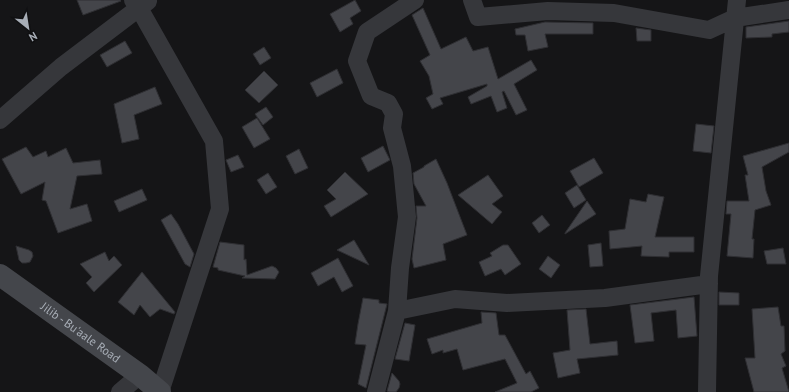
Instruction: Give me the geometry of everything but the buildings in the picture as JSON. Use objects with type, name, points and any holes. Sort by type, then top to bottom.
[{"type":"main road","name":"Jilib - Bu'aale Road","points":[[0,275],[160,392]]},
{"type":"street","points":[[376,392],[397,311],[400,268],[407,217],[402,166],[392,128],[394,114],[388,103],[371,96],[357,61],[367,32],[415,0]]},
{"type":"street","points":[[472,0],[478,17],[548,11],[614,13],[709,30],[735,18],[789,10]]},
{"type":"street","points":[[707,392],[709,284],[736,0]]},
{"type":"street","points":[[0,120],[61,67],[140,3],[214,142],[220,209],[160,392]]},
{"type":"street","points":[[397,311],[455,299],[507,303],[605,298],[709,284]]},
{"type":"street","points":[[120,392],[140,376]]}]
